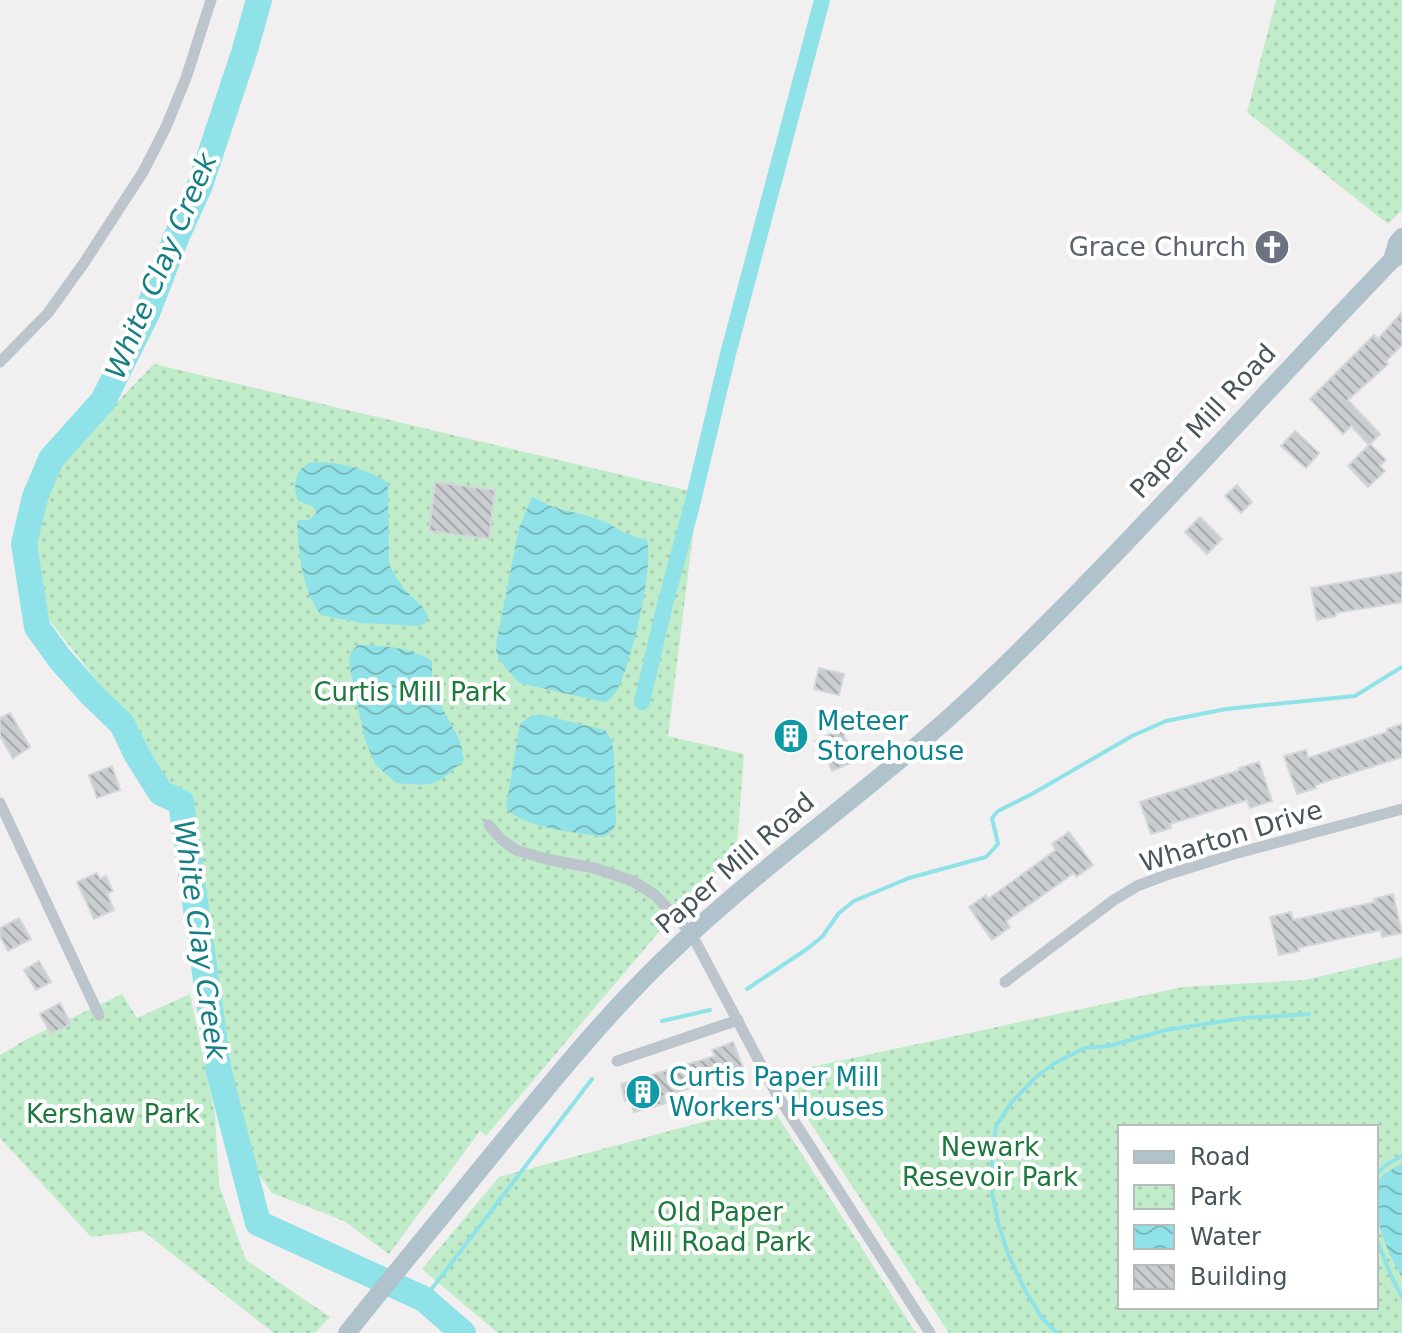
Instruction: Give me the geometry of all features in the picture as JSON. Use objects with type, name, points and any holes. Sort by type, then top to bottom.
[{"type":"main road","name":"Paper Mill Road","points":[[348,1331],[589,1038],[634,988],[737,892],[909,751],[979,689],[1132,535],[1397,257],[1397,243],[1402,237]]},
{"type":"street","points":[[0,362],[48,313],[143,172],[181,90],[211,0]]},
{"type":"street","points":[[0,803],[99,1015]]},
{"type":"street","name":"Wharton Drive","points":[[1005,982],[1137,886],[1234,854],[1402,809]]},
{"type":"street","points":[[489,825],[516,850],[594,868],[633,881],[655,895],[691,933],[785,1108],[930,1333]]},
{"type":"street","points":[[617,1061],[738,1020]]},
{"type":"green space","points":[[1276,0],[1402,0],[1402,210],[1388,224],[1247,112]]},
{"type":"green space","name":"Curtis Mill Park","points":[[154,364],[698,493],[668,736],[744,754],[736,859],[697,887],[486,1136],[480,1131],[389,1254],[344,1221],[272,1193],[233,1138],[194,874],[161,768],[131,724],[46,616],[32,545],[59,462]]},
{"type":"green space","name":"Newark Resevoir Park","points":[[1402,957],[1402,1333],[949,1333],[778,1074],[1183,987],[1305,980]]},
{"type":"green space","name":"Kershaw Park","points":[[122,994],[137,1018],[190,994],[215,1115],[219,1185],[246,1260],[330,1317],[315,1333],[274,1333],[143,1231],[91,1237],[0,1138],[0,1055]]},
{"type":"green space","name":"Old Paper Mill Road Park","points":[[770,1104],[916,1333],[498,1333],[422,1269],[499,1177]]},
{"type":"water","points":[[313,462],[355,468],[388,483],[389,565],[404,589],[422,606],[428,616],[426,623],[418,626],[362,623],[321,615],[306,583],[300,560],[297,524],[298,520],[309,520],[317,512],[312,506],[298,501],[295,489],[299,472]]},
{"type":"water","points":[[532,497],[647,539],[645,593],[635,638],[617,690],[604,702],[519,683],[499,660],[497,639],[519,528]]},
{"type":"water","points":[[358,645],[407,650],[432,661],[432,689],[460,741],[464,760],[444,778],[423,785],[396,783],[375,764],[365,740],[349,661],[351,652]]},
{"type":"water","points":[[532,715],[605,730],[612,740],[616,824],[604,837],[536,825],[513,814],[506,807],[520,724]]},
{"type":"water","points":[[1402,1163],[1402,1278],[1378,1221],[1378,1181]]},
{"type":"building","points":[[1402,312],[1402,345],[1385,362],[1388,364],[1348,400],[1380,434],[1369,445],[1351,426],[1343,434],[1310,399],[1374,335],[1378,339]]},
{"type":"building","points":[[1295,431],[1319,453],[1306,468],[1281,446]]},
{"type":"building","points":[[1370,444],[1386,460],[1380,466],[1385,471],[1368,487],[1348,466]]},
{"type":"building","points":[[435,482],[495,490],[489,539],[429,531]]},
{"type":"building","points":[[1237,485],[1252,502],[1241,513],[1225,496]]},
{"type":"building","points":[[1200,517],[1222,539],[1207,554],[1185,532]]},
{"type":"building","points":[[1402,572],[1402,602],[1336,613],[1336,616],[1317,620],[1311,588]]},
{"type":"building","points":[[819,668],[844,674],[839,695],[814,689]]},
{"type":"building","points":[[10,713],[30,747],[13,758],[0,736],[0,718]]},
{"type":"building","points":[[1402,724],[1402,757],[1315,785],[1316,788],[1297,794],[1284,756],[1306,750],[1308,758],[1387,732],[1387,729]]},
{"type":"building","points":[[841,729],[856,761],[832,771],[815,741]]},
{"type":"building","points":[[1259,762],[1272,801],[1250,808],[1247,800],[1170,824],[1171,828],[1151,834],[1140,802]]},
{"type":"building","points":[[112,766],[120,790],[97,798],[89,775]]},
{"type":"building","points":[[1069,832],[1093,865],[1076,877],[1074,873],[1006,921],[1010,927],[992,940],[969,907],[986,895],[988,899],[1056,850],[1052,844]]},
{"type":"building","points":[[97,873],[100,879],[106,876],[113,891],[107,894],[114,910],[94,919],[77,882]]},
{"type":"building","points":[[1393,894],[1402,933],[1382,937],[1381,930],[1279,955],[1270,917],[1291,912],[1293,920],[1375,902],[1374,899]]},
{"type":"building","points":[[19,918],[31,939],[8,951],[0,936],[0,928]]},
{"type":"building","points":[[39,961],[51,982],[36,990],[24,970]]},
{"type":"building","points":[[60,1003],[71,1024],[51,1034],[40,1014]]},
{"type":"building","points":[[733,1042],[744,1070],[664,1096],[666,1103],[634,1112],[630,1099],[625,1101],[621,1084],[715,1056],[712,1050]]},
{"type":"waterway","name":"White Clay Creek","points":[[259,0],[200,185],[147,313],[103,401],[51,459],[35,497],[24,544],[37,627],[60,659],[122,724],[161,793],[181,802],[219,1072],[258,1223],[424,1299],[463,1333]]},
{"type":"waterway","points":[[642,702],[728,354],[822,0]]},
{"type":"waterway","points":[[747,989],[822,937],[839,913],[854,901],[909,878],[986,857],[998,844],[992,818],[998,811],[1132,736],[1166,721],[1226,709],[1355,696],[1402,667]]},
{"type":"waterway","points":[[662,1021],[710,1010]]},
{"type":"waterway","points":[[1057,1333],[1042,1318],[1025,1290],[1008,1254],[998,1222],[992,1192],[992,1156],[996,1126],[1011,1103],[1036,1077],[1085,1048],[1109,1046],[1166,1030],[1244,1018],[1309,1014]]},
{"type":"waterway","points":[[424,1299],[592,1079]]},
{"type":"waterway","points":[[1378,1173],[1402,1156]]},
{"type":"waterway","points":[[1378,1243],[1402,1297]]},
{"type":"place","name":"Grace Church","points":[[1272,247]]},
{"type":"place","name":"Meteer Storehouse","points":[[791,736]]},
{"type":"place","name":"Curtis Paper Mill Workers' Houses","points":[[643,1092]]}]
